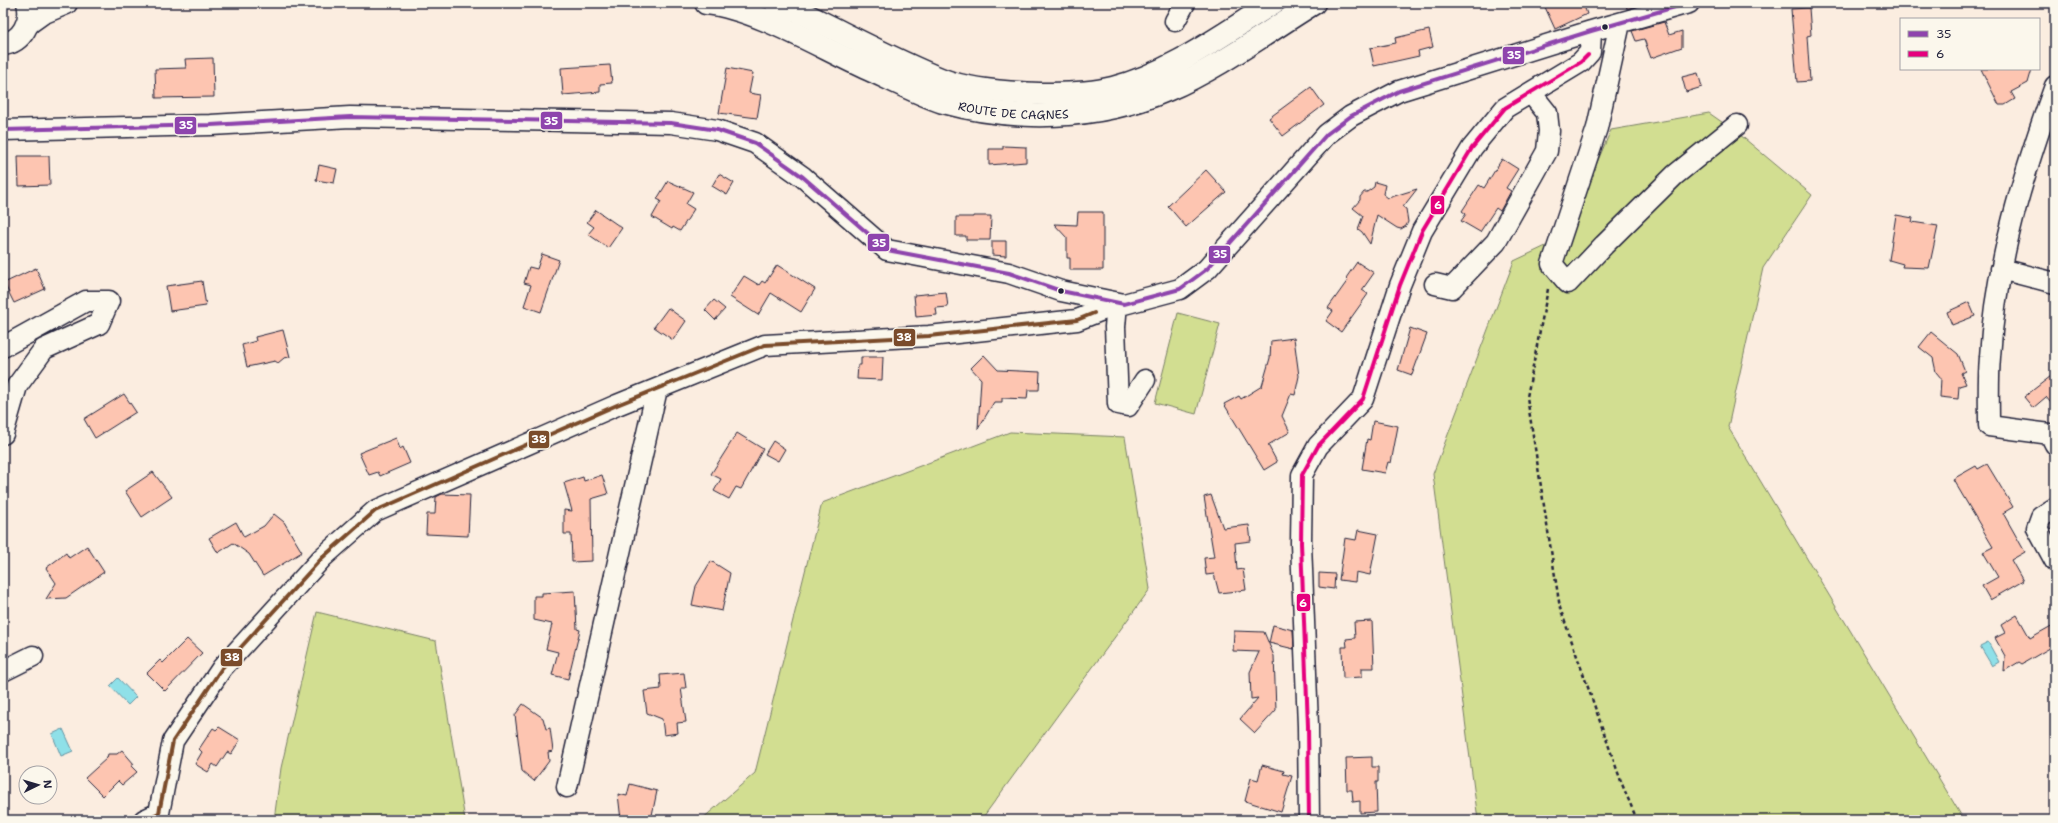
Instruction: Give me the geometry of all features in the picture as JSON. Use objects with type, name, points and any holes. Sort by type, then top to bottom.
[{"type":"main road","points":[[3,44],[15,40],[23,33],[28,13],[42,13],[66,3]]},
{"type":"main road","name":"ROUTE DE CAGNES","points":[[706,3],[716,4],[763,19],[868,69],[942,101],[984,110],[1026,114],[1065,114],[1128,104],[1167,90],[1203,72],[1314,3]]},
{"type":"main road","name":"ROUTE DE CAGNES","points":[[776,3],[798,11],[944,80],[984,89],[1024,93],[1065,94],[1113,88],[1158,71],[1273,3]]},
{"type":"street","points":[[1175,21],[1186,3]]},
{"type":"street","points":[[3,130],[211,125],[350,117],[671,122],[710,128],[755,143],[803,177],[887,250],[1009,273],[1061,291],[1124,304],[1180,289],[1208,269],[1327,134],[1351,116],[1399,91],[1620,22],[1688,3]]},
{"type":"street","points":[[1620,22],[1597,128],[1552,264],[1568,284],[1604,245],[1675,175],[1737,125]]},
{"type":"street","points":[[1309,820],[1308,726],[1301,543],[1302,475],[1318,446],[1363,399],[1400,285],[1426,225],[1472,148],[1506,108],[1580,62],[1590,52],[1592,31]]},
{"type":"street","points":[[2055,86],[2033,146],[2001,270],[1990,356],[1989,426],[2050,434],[2055,444]]},
{"type":"street","points":[[1435,284],[1452,288],[1496,242],[1547,151],[1549,131],[1547,113],[1530,93]]},
{"type":"street","points":[[2001,270],[2055,283]]},
{"type":"street","points":[[3,347],[86,302],[109,301],[99,324],[44,349],[17,386],[3,434]]},
{"type":"street","points":[[1115,303],[1118,404],[1128,406],[1145,380]]},
{"type":"street","points":[[154,818],[173,741],[222,668],[322,558],[376,511],[656,389],[765,345],[929,336],[1077,320],[1105,309],[1115,303]]},
{"type":"street","points":[[567,787],[656,389]]},
{"type":"street","points":[[2055,508],[2041,517],[2037,528],[2055,561]]},
{"type":"street","points":[[3,671],[33,656]]},
{"type":"path","points":[[1552,264],[1527,397],[1560,608],[1622,784],[1637,820]]},
{"type":"green space","points":[[1709,113],[1739,134],[1812,195],[1763,268],[1728,427],[1964,820],[1478,820],[1433,474],[1514,261],[1565,237],[1611,130]]},
{"type":"green space","points":[[1178,313],[1220,324],[1196,414],[1155,403]]},
{"type":"green space","points":[[1010,432],[1125,437],[1150,589],[981,820],[701,820],[755,773],[822,503]]},
{"type":"green space","points":[[317,612],[436,641],[465,820],[274,820],[281,768]]},
{"type":"water","points":[[1988,642],[1999,662],[1992,666],[1980,646]]},
{"type":"water","points":[[118,678],[136,697],[128,705],[110,686]]},
{"type":"water","points":[[63,729],[73,751],[61,756],[52,734]]},
{"type":"building","points":[[1554,3],[1583,3],[1587,14],[1555,29],[1545,7]]},
{"type":"building","points":[[1626,3],[1643,3],[1643,4],[1627,9]]},
{"type":"building","points":[[1809,8],[1811,35],[1807,36],[1810,81],[1797,82],[1791,9]]},
{"type":"building","points":[[1664,22],[1669,35],[1682,31],[1682,47],[1651,58],[1644,39],[1636,41],[1632,31]]},
{"type":"building","points":[[1429,30],[1433,47],[1418,51],[1419,56],[1374,66],[1370,48],[1396,43],[1395,38]]},
{"type":"building","points":[[213,58],[214,97],[156,98],[155,69],[186,68],[185,59]]},
{"type":"building","points":[[610,65],[612,83],[600,84],[600,92],[563,95],[561,68]]},
{"type":"building","points":[[727,68],[753,73],[749,93],[761,95],[757,118],[719,113]]},
{"type":"building","points":[[1982,70],[2032,70],[2028,83],[2011,92],[2015,99],[2005,105],[1999,105]]},
{"type":"building","points":[[1698,73],[1702,87],[1686,92],[1682,77]]},
{"type":"building","points":[[1311,87],[1324,105],[1283,136],[1269,118]]},
{"type":"building","points":[[1003,146],[1026,147],[1026,162],[989,165],[989,149],[1003,149]]},
{"type":"building","points":[[18,156],[49,156],[50,185],[19,186]]},
{"type":"building","points":[[1502,159],[1518,169],[1506,188],[1511,191],[1500,211],[1496,208],[1480,232],[1461,221],[1466,214],[1462,211],[1479,185],[1484,188]]},
{"type":"building","points":[[319,165],[337,169],[334,183],[316,180]]},
{"type":"building","points":[[1206,170],[1226,192],[1186,227],[1168,206]]},
{"type":"building","points":[[719,174],[734,183],[727,195],[712,186]]},
{"type":"building","points":[[668,181],[693,192],[686,204],[694,209],[680,231],[673,227],[672,229],[652,217],[661,201],[657,199]]},
{"type":"building","points":[[1375,182],[1385,185],[1383,194],[1388,198],[1417,189],[1403,207],[1406,209],[1408,222],[1406,226],[1401,229],[1397,228],[1377,215],[1370,244],[1362,232],[1358,229],[1363,216],[1353,208],[1360,200],[1360,197],[1364,192],[1367,192],[1374,187]]},
{"type":"building","points":[[596,210],[622,228],[608,248],[588,234],[594,227],[587,222]]},
{"type":"building","points":[[1078,212],[1103,212],[1103,270],[1070,270],[1070,258],[1067,258],[1067,238],[1054,224],[1077,225]]},
{"type":"building","points":[[1896,215],[1913,218],[1912,222],[1938,226],[1929,268],[1902,267],[1903,264],[1889,260]]},
{"type":"building","points":[[991,216],[990,240],[966,240],[966,236],[956,236],[956,217]]},
{"type":"building","points":[[992,241],[1006,241],[1006,256],[992,255]]},
{"type":"building","points":[[542,254],[559,260],[541,312],[524,306],[531,285],[524,283],[529,267],[537,269]]},
{"type":"building","points":[[1357,262],[1374,273],[1362,290],[1368,294],[1341,332],[1326,321],[1333,311],[1328,308],[1348,280],[1346,278]]},
{"type":"building","points":[[777,265],[815,289],[801,312],[771,293],[758,315],[730,297],[744,276],[759,285],[762,281],[765,283]]},
{"type":"building","points":[[36,268],[45,289],[14,303],[4,283]]},
{"type":"building","points":[[202,281],[206,306],[170,311],[166,286]]},
{"type":"building","points":[[946,292],[948,307],[936,308],[937,315],[916,317],[914,295]]},
{"type":"building","points":[[714,300],[725,309],[715,320],[705,310]]},
{"type":"building","points":[[1969,302],[1975,316],[1952,325],[1947,312]]},
{"type":"building","points":[[668,308],[686,321],[673,340],[654,327]]},
{"type":"building","points":[[1410,328],[1427,334],[1412,375],[1398,370]]},
{"type":"building","points":[[283,330],[290,357],[284,358],[278,363],[275,361],[247,367],[242,345],[256,341],[255,337]]},
{"type":"building","points":[[1931,332],[1958,354],[1965,371],[1961,373],[1966,384],[1959,386],[1958,399],[1940,397],[1941,378],[1936,372],[1933,358],[1919,347]]},
{"type":"building","points":[[1294,338],[1299,376],[1295,395],[1291,394],[1282,416],[1290,432],[1268,445],[1277,462],[1264,470],[1224,404],[1239,396],[1241,399],[1262,386],[1270,358],[1271,341]]},
{"type":"building","points":[[984,355],[998,370],[1040,372],[1039,390],[1028,390],[1027,399],[1002,398],[1002,402],[994,402],[978,429],[981,379],[971,368]]},
{"type":"building","points":[[861,357],[883,357],[882,380],[857,379],[858,365],[861,365]]},
{"type":"building","points":[[2055,373],[2055,408],[2046,397],[2033,408],[2024,397]]},
{"type":"building","points":[[124,394],[136,412],[95,438],[84,419]]},
{"type":"building","points":[[1373,421],[1398,426],[1391,463],[1388,462],[1385,473],[1362,469],[1367,439],[1370,440]]},
{"type":"building","points":[[737,433],[763,449],[741,489],[736,487],[729,499],[714,491],[721,479],[711,474]]},
{"type":"building","points":[[396,438],[400,449],[403,447],[410,463],[380,476],[378,472],[369,475],[359,453]]},
{"type":"building","points":[[773,441],[785,449],[778,461],[765,454]]},
{"type":"building","points":[[1987,464],[2013,507],[2003,513],[2025,552],[2011,560],[2023,581],[1990,600],[1982,586],[1998,577],[1983,552],[1993,547],[1953,479],[1976,466],[1978,469]]},
{"type":"building","points":[[153,472],[172,497],[142,517],[125,491]]},
{"type":"building","points":[[602,475],[608,494],[591,499],[592,561],[572,562],[571,534],[564,534],[564,510],[572,511],[564,483],[583,477],[584,481]]},
{"type":"building","points":[[442,494],[470,495],[468,536],[426,534],[427,514],[435,514],[436,497]]},
{"type":"building","points":[[1211,495],[1223,528],[1249,525],[1251,541],[1235,543],[1237,570],[1243,569],[1246,590],[1219,593],[1214,574],[1206,575],[1204,558],[1214,557],[1204,497]]},
{"type":"building","points":[[274,514],[284,522],[302,552],[263,576],[249,554],[233,543],[218,553],[209,538],[236,522],[244,537],[264,526]]},
{"type":"building","points":[[1358,530],[1378,534],[1370,575],[1356,572],[1355,582],[1339,580],[1345,538],[1356,540]]},
{"type":"building","points":[[87,546],[104,572],[66,598],[46,599],[56,583],[46,568],[66,553],[69,558]]},
{"type":"building","points":[[711,561],[730,573],[722,611],[692,605],[696,586]]},
{"type":"building","points":[[1319,573],[1335,574],[1334,589],[1319,587]]},
{"type":"building","points":[[575,591],[577,629],[580,630],[568,679],[552,675],[558,652],[546,649],[552,624],[534,620],[534,596],[542,596],[542,593]]},
{"type":"building","points":[[2017,615],[2030,638],[2055,624],[2055,645],[2022,664],[2019,662],[2004,671],[2005,656],[1995,638],[2005,633],[2001,625]]},
{"type":"building","points":[[1372,621],[1374,668],[1362,668],[1362,677],[1343,678],[1342,647],[1347,647],[1346,639],[1355,638],[1354,622]]},
{"type":"building","points":[[1273,625],[1293,630],[1294,649],[1269,643]]},
{"type":"building","points":[[1234,631],[1264,632],[1274,656],[1276,710],[1255,733],[1240,719],[1258,698],[1251,699],[1250,672],[1259,652],[1233,651]]},
{"type":"building","points":[[187,639],[202,653],[165,691],[147,673],[160,660],[163,663]]},
{"type":"building","points":[[684,673],[686,688],[681,688],[686,722],[677,723],[678,733],[664,735],[662,719],[647,713],[644,691],[661,689],[660,675]]},
{"type":"building","points":[[523,704],[543,718],[546,729],[550,728],[553,751],[548,752],[549,761],[534,781],[522,771],[515,715]]},
{"type":"building","points":[[219,727],[240,740],[231,754],[227,752],[217,767],[213,764],[208,772],[195,764],[202,752],[199,749],[213,728],[216,730]]},
{"type":"building","points":[[122,750],[134,764],[131,766],[137,772],[122,785],[118,781],[103,796],[85,778],[107,758],[108,754],[117,754]]},
{"type":"building","points":[[1372,757],[1372,767],[1378,767],[1378,782],[1376,782],[1377,812],[1360,813],[1360,801],[1353,802],[1352,790],[1347,790],[1346,758]]},
{"type":"building","points":[[1262,765],[1284,771],[1283,774],[1292,776],[1281,812],[1245,801],[1251,778],[1258,780]]},
{"type":"building","points":[[630,784],[657,791],[651,820],[621,820],[618,794],[627,796]]},
{"type":"transit line","name":"35","points":[[3,130],[211,125],[350,117],[671,123],[717,130],[755,143],[803,177],[887,250],[1009,273],[1061,291],[1124,304],[1180,289],[1207,269],[1327,134],[1351,116],[1399,91],[1591,31],[1689,3]]},
{"type":"transit line","name":"6","points":[[1309,820],[1308,726],[1301,543],[1302,475],[1318,446],[1363,399],[1400,285],[1422,231],[1472,148],[1505,108],[1581,62],[1588,55]]},
{"type":"transit line","name":"38","points":[[144,820],[159,813],[173,741],[222,668],[322,558],[375,511],[617,405],[765,345],[929,336],[1077,320],[1094,313]]}]
